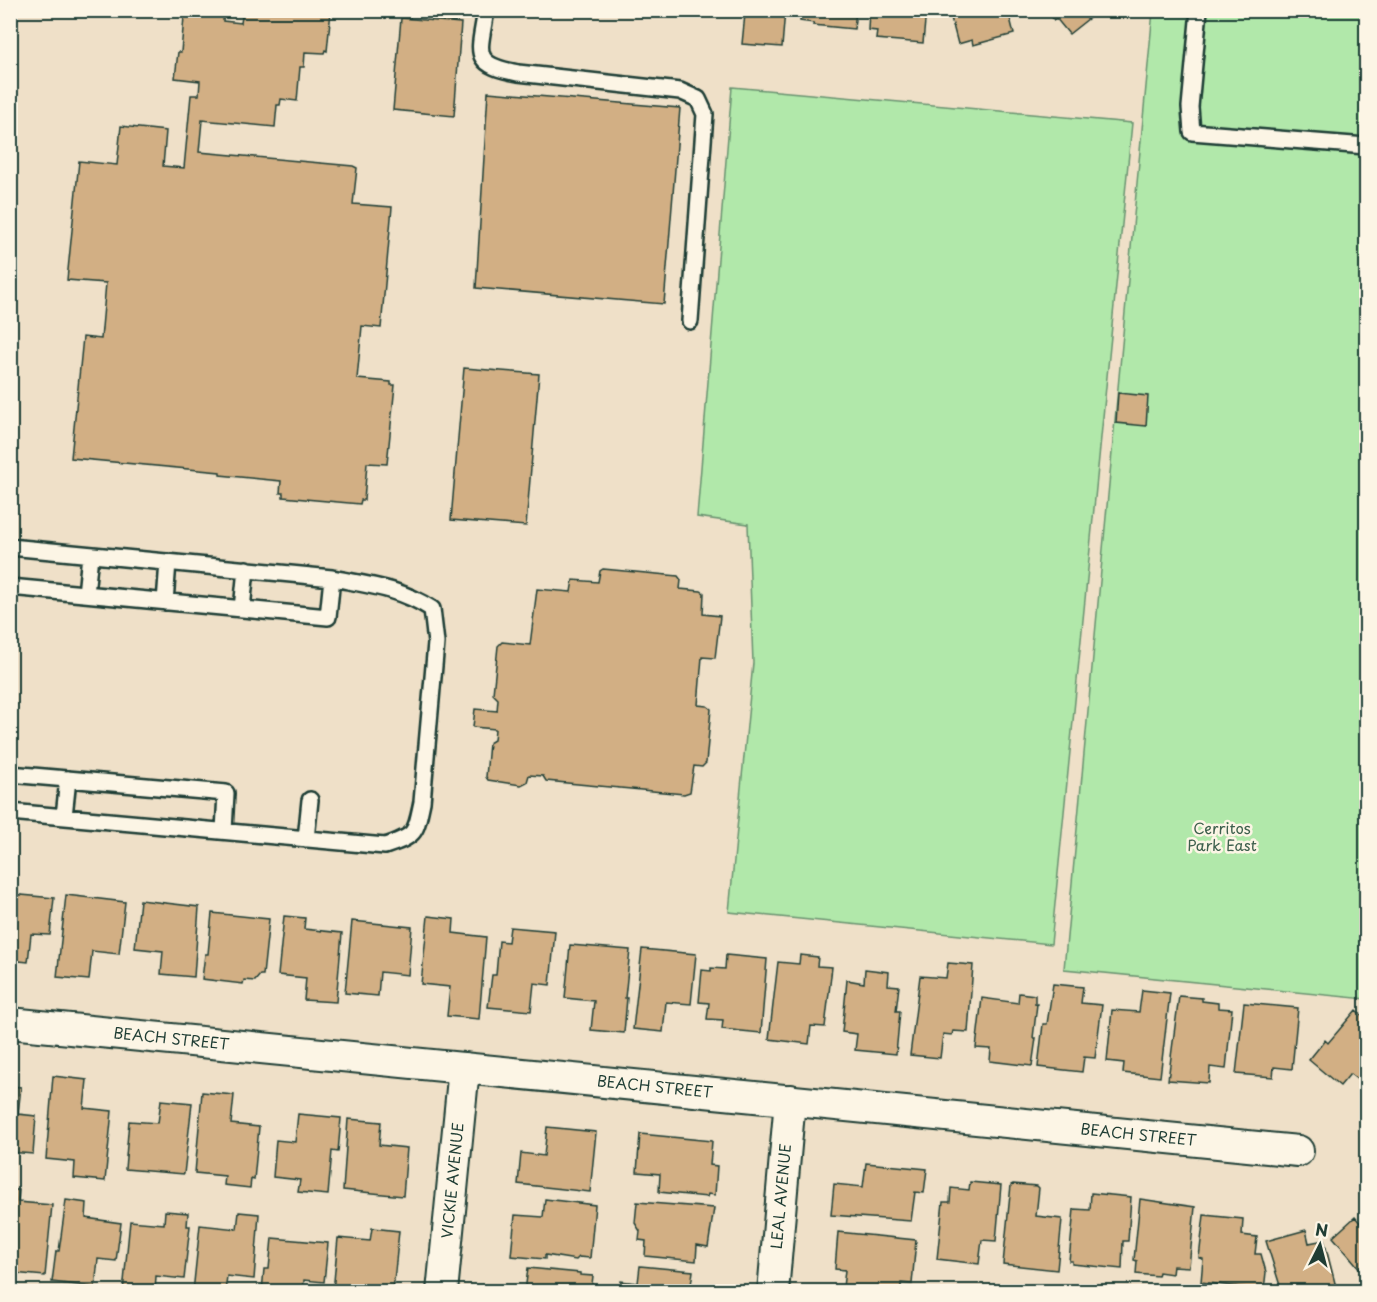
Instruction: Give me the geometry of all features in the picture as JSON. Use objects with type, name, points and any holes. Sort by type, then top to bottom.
[{"type":"street","name":"BEACH STREET","points":[[10,1023],[1298,1151]]},
{"type":"street","name":"VICKIE AVENUE","points":[[442,1292],[464,1068]]},
{"type":"street","name":"LEAL AVENUE","points":[[773,1292],[790,1100]]},
{"type":"lane","points":[[486,10],[480,51],[483,60],[495,69],[518,74],[680,91],[698,99],[705,114],[690,321]]},
{"type":"lane","points":[[1199,10],[1190,107],[1192,132],[1366,147]]},
{"type":"lane","points":[[10,547],[332,578],[384,588],[413,597],[432,609],[436,643],[422,802],[417,825],[408,838],[386,846],[10,812]]},
{"type":"lane","points":[[86,594],[90,555]]},
{"type":"lane","points":[[165,602],[168,562]]},
{"type":"lane","points":[[242,609],[246,569]]},
{"type":"lane","points":[[10,587],[328,617],[332,578]]},
{"type":"lane","points":[[10,774],[226,793],[224,831]]},
{"type":"lane","points":[[64,816],[68,779]]},
{"type":"lane","points":[[306,838],[310,800]]},
{"type":"green space","name":"Cerritos Park East","points":[[1153,11],[1366,11],[1366,999],[1064,969]]},
{"type":"green space","points":[[732,87],[1132,123],[1051,944],[729,912],[753,663],[748,524],[697,517]]},
{"type":"building","points":[[190,10],[224,10],[223,21],[241,23],[243,10],[331,11],[327,51],[325,50],[324,53],[305,52],[304,67],[300,67],[297,101],[281,99],[280,105],[277,105],[275,127],[202,120],[199,152],[353,166],[357,168],[353,204],[392,207],[381,328],[362,326],[357,379],[391,382],[391,385],[395,385],[387,464],[367,463],[364,500],[361,500],[360,504],[283,497],[283,493],[280,493],[281,481],[220,475],[220,472],[71,458],[83,337],[101,339],[106,283],[67,280],[79,161],[117,165],[121,126],[166,131],[163,166],[184,168],[191,95],[199,95],[200,81],[175,78],[178,52],[181,52],[184,17],[189,17]]},
{"type":"building","points":[[731,10],[785,10],[782,47],[742,44],[745,14],[731,12]]},
{"type":"building","points":[[801,10],[856,10],[854,29],[813,25],[814,23],[800,21]]},
{"type":"building","points":[[869,10],[926,10],[923,43],[876,39],[877,31],[868,30]]},
{"type":"building","points":[[949,10],[1008,10],[1014,34],[973,45],[972,40],[958,44]]},
{"type":"building","points":[[1047,10],[1097,10],[1098,11],[1069,34]]},
{"type":"building","points":[[401,18],[461,23],[454,116],[393,110]]},
{"type":"building","points":[[488,92],[680,108],[664,304],[476,288]]},
{"type":"building","points":[[464,368],[539,374],[526,526],[451,520]]},
{"type":"building","points":[[1118,393],[1148,396],[1146,426],[1116,423]]},
{"type":"building","points":[[603,569],[678,576],[681,580],[680,589],[704,593],[703,614],[720,616],[715,658],[702,657],[698,705],[711,709],[706,763],[702,767],[694,766],[690,792],[684,794],[546,781],[543,776],[529,775],[527,782],[521,785],[488,780],[486,777],[489,743],[494,740],[495,729],[473,727],[475,709],[497,711],[498,699],[493,694],[498,646],[502,642],[530,645],[537,589],[571,592],[573,580],[598,582],[600,571]]},
{"type":"building","points":[[10,894],[54,898],[50,935],[31,934],[28,962],[10,960]]},
{"type":"building","points":[[66,895],[125,902],[119,954],[92,951],[89,980],[57,977]]},
{"type":"building","points":[[140,900],[199,907],[194,977],[161,974],[163,951],[135,948]]},
{"type":"building","points":[[212,913],[269,919],[263,975],[255,981],[244,980],[243,984],[202,979],[205,954],[208,954]]},
{"type":"building","points":[[284,916],[305,918],[304,929],[342,933],[336,1002],[304,1000],[306,978],[278,975]]},
{"type":"building","points":[[428,916],[454,919],[453,933],[486,937],[479,1019],[447,1016],[450,987],[421,984]]},
{"type":"building","points":[[352,921],[412,927],[408,975],[380,972],[378,996],[345,993]]},
{"type":"building","points":[[510,927],[555,931],[550,985],[534,983],[531,1011],[488,1007],[492,975],[496,975],[499,941],[508,942]]},
{"type":"building","points":[[570,945],[630,950],[624,1033],[591,1030],[594,1001],[565,998]]},
{"type":"building","points":[[642,949],[696,954],[691,1004],[666,1002],[663,1032],[633,1029]]},
{"type":"building","points":[[726,955],[767,959],[761,1033],[722,1029],[723,1020],[707,1019],[709,1003],[699,1002],[702,970],[725,969]]},
{"type":"building","points":[[800,955],[818,957],[817,966],[832,967],[825,1027],[811,1026],[809,1044],[769,1039],[778,962],[799,964]]},
{"type":"building","points":[[948,963],[973,965],[968,1032],[953,1031],[952,1035],[943,1034],[940,1058],[910,1055],[920,976],[946,978]]},
{"type":"building","points":[[865,969],[889,972],[888,985],[899,986],[896,1011],[900,1011],[896,1054],[855,1050],[857,1034],[842,1032],[847,980],[864,983]]},
{"type":"building","points":[[1053,984],[1083,987],[1081,1003],[1102,1005],[1095,1058],[1084,1057],[1082,1072],[1038,1067],[1043,1024],[1047,1024]]},
{"type":"building","points":[[1142,990],[1170,993],[1160,1077],[1123,1073],[1124,1063],[1107,1061],[1112,1010],[1139,1012]]},
{"type":"building","points":[[1019,993],[1035,995],[1035,1004],[1037,1004],[1032,1066],[990,1061],[991,1049],[976,1048],[982,998],[1018,1003]]},
{"type":"building","points":[[1179,996],[1202,998],[1202,1001],[1218,1003],[1218,1008],[1232,1009],[1226,1069],[1210,1067],[1209,1083],[1168,1080]]},
{"type":"building","points":[[1244,1003],[1298,1008],[1292,1069],[1274,1067],[1273,1077],[1236,1074]]},
{"type":"building","points":[[1356,1010],[1366,1019],[1366,1078],[1362,1083],[1350,1074],[1340,1086],[1309,1060],[1325,1040],[1328,1043]]},
{"type":"building","points":[[53,1076],[87,1080],[84,1108],[112,1111],[105,1181],[74,1178],[75,1162],[46,1159]]},
{"type":"building","points":[[10,1086],[21,1087],[18,1114],[36,1116],[33,1154],[10,1152]]},
{"type":"building","points":[[202,1092],[234,1095],[231,1124],[259,1127],[254,1180],[251,1179],[250,1188],[224,1185],[225,1176],[195,1173]]},
{"type":"building","points":[[161,1100],[192,1103],[184,1174],[125,1169],[129,1121],[158,1123]]},
{"type":"building","points":[[298,1114],[341,1118],[338,1152],[332,1151],[328,1195],[298,1192],[300,1180],[273,1177],[276,1140],[295,1142]]},
{"type":"building","points":[[348,1119],[381,1122],[379,1145],[407,1148],[403,1196],[343,1190]]},
{"type":"building","points":[[547,1127],[596,1132],[590,1192],[518,1184],[521,1153],[544,1156]]},
{"type":"building","points":[[640,1134],[712,1141],[710,1165],[717,1166],[715,1195],[708,1194],[707,1197],[659,1192],[660,1174],[637,1172]]},
{"type":"building","points":[[866,1163],[927,1169],[924,1193],[915,1192],[911,1221],[831,1215],[834,1184],[863,1187]]},
{"type":"building","points":[[970,1182],[1001,1185],[996,1241],[982,1240],[979,1264],[937,1259],[943,1202],[950,1202],[951,1188],[969,1190]]},
{"type":"building","points":[[1011,1185],[1039,1188],[1036,1216],[1062,1219],[1057,1270],[1003,1264]]},
{"type":"building","points":[[10,1190],[19,1190],[18,1202],[52,1205],[45,1276],[13,1273],[16,1249],[10,1248]]},
{"type":"building","points":[[1091,1193],[1131,1197],[1128,1241],[1123,1241],[1122,1269],[1072,1264],[1072,1261],[1069,1261],[1074,1209],[1090,1210]]},
{"type":"building","points":[[545,1199],[595,1205],[590,1258],[579,1257],[576,1260],[545,1255],[545,1259],[511,1256],[515,1215],[543,1217]]},
{"type":"building","points":[[1140,1199],[1195,1207],[1189,1267],[1173,1266],[1172,1274],[1159,1272],[1158,1276],[1136,1274],[1137,1261],[1134,1260]]},
{"type":"building","points":[[66,1200],[87,1203],[86,1218],[121,1223],[116,1261],[98,1259],[95,1287],[52,1282]]},
{"type":"building","points":[[637,1202],[714,1208],[708,1247],[697,1245],[696,1261],[645,1256],[646,1241],[639,1240],[640,1231],[635,1223]]},
{"type":"building","points":[[165,1211],[188,1213],[187,1226],[190,1226],[184,1279],[156,1276],[155,1292],[123,1292],[130,1221],[164,1224]]},
{"type":"building","points":[[239,1212],[259,1214],[254,1279],[227,1276],[225,1292],[193,1292],[200,1225],[237,1229]]},
{"type":"building","points":[[1204,1215],[1243,1219],[1242,1235],[1257,1237],[1255,1254],[1261,1254],[1266,1272],[1264,1290],[1201,1282],[1203,1259],[1199,1258]]},
{"type":"building","points":[[1355,1217],[1361,1224],[1366,1219],[1366,1276],[1333,1237]]},
{"type":"building","points":[[372,1228],[399,1231],[393,1292],[365,1289],[365,1292],[333,1292],[338,1238],[370,1241]]},
{"type":"building","points":[[1306,1230],[1309,1243],[1324,1240],[1336,1287],[1322,1292],[1282,1292],[1266,1241]]},
{"type":"building","points":[[838,1232],[916,1240],[912,1284],[901,1283],[901,1291],[892,1292],[843,1287],[845,1270],[835,1269]]},
{"type":"building","points":[[272,1238],[328,1243],[324,1282],[304,1280],[303,1292],[262,1292],[264,1269],[269,1269]]},
{"type":"building","points":[[640,1266],[693,1271],[691,1285],[706,1287],[706,1292],[620,1292],[621,1281],[638,1283]]},
{"type":"building","points":[[528,1268],[593,1276],[591,1292],[525,1292]]}]
